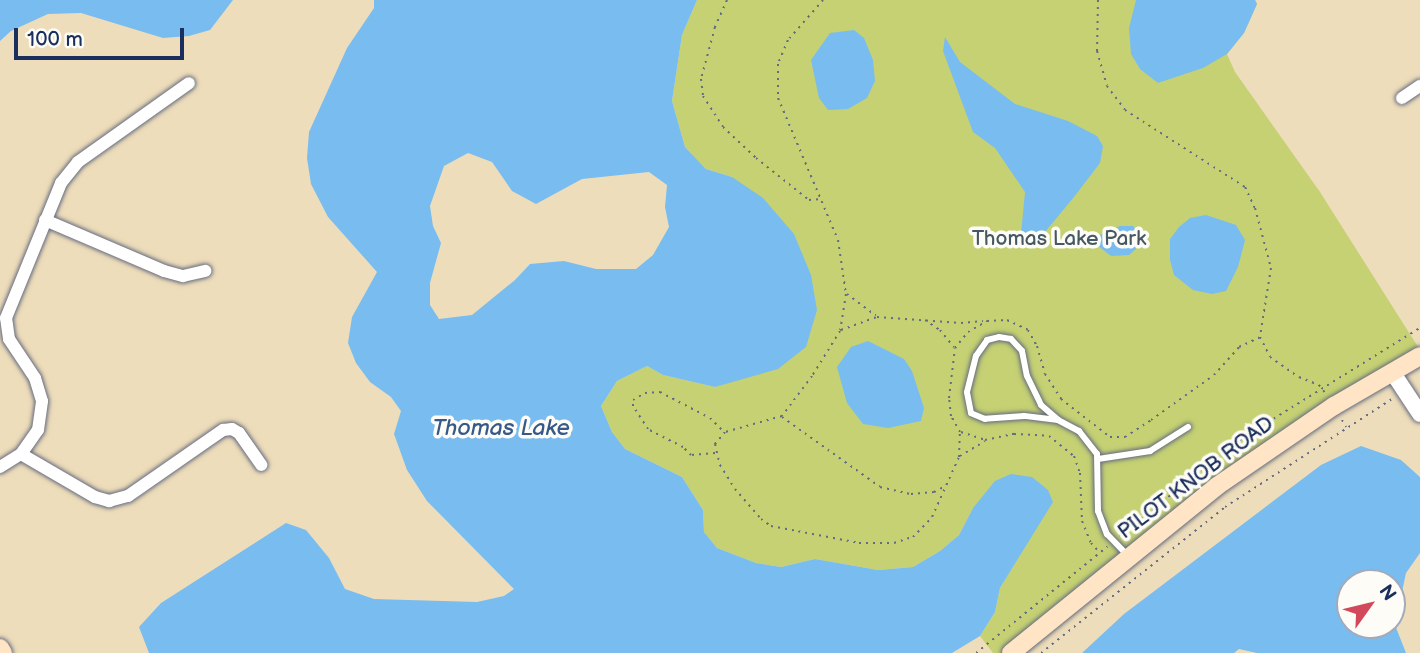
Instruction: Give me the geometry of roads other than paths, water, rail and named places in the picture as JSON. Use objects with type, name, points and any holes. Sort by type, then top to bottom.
[{"type":"main road","name":"PILOT KNOB ROAD","points":[[1011,653],[1217,486],[1334,406],[1420,356]]},
{"type":"main road","points":[[0,648],[3,653]]},
{"type":"street","points":[[0,467],[21,454],[38,430],[41,401],[35,379],[9,339],[6,318],[61,183],[78,162],[189,83]]},
{"type":"street","points":[[1402,97],[1420,86]]},
{"type":"street","points":[[45,220],[174,274],[183,276],[205,271]]},
{"type":"street","points":[[1392,373],[1420,414]]},
{"type":"street","points":[[21,454],[96,497],[109,501],[128,496],[223,430],[233,429],[239,433],[261,465]]},
{"type":"lane","points":[[1058,420],[1024,416],[985,419],[971,412],[968,391],[976,356],[987,340],[999,337],[1011,339],[1022,351],[1027,376],[1041,405],[1058,420],[1079,431],[1097,454],[1098,511],[1114,541],[1129,557]]},
{"type":"lane","points":[[1098,459],[1150,451],[1188,427]]},
{"type":"water","points":[[0,0],[233,0],[210,30],[189,36],[163,38],[81,13],[48,14],[11,31],[0,41]]},
{"type":"water","name":"Thomas Lake","points":[[374,0],[697,0],[682,35],[672,101],[685,147],[706,169],[732,177],[763,198],[794,234],[811,275],[817,310],[806,347],[778,369],[715,387],[663,375],[647,366],[617,381],[601,406],[612,432],[625,449],[682,477],[703,510],[704,532],[717,548],[756,563],[781,567],[815,559],[878,570],[913,567],[940,551],[959,535],[973,508],[995,481],[1011,474],[1032,477],[1048,490],[1053,502],[1000,588],[995,612],[980,636],[952,653],[149,653],[139,627],[161,603],[286,523],[306,530],[329,558],[345,589],[374,599],[477,602],[504,596],[514,589],[427,501],[407,470],[394,434],[401,411],[391,397],[370,382],[356,363],[348,343],[352,317],[377,272],[328,217],[311,184],[307,158],[309,132],[347,48],[374,8]],"holes":[[[468,153],[492,162],[512,191],[536,204],[582,179],[649,172],[667,185],[665,207],[669,227],[653,255],[636,269],[596,269],[564,261],[530,264],[515,280],[472,315],[439,319],[430,305],[430,283],[441,243],[433,226],[430,206],[444,166]]]},
{"type":"water","points":[[1136,0],[1255,0],[1257,4],[1244,33],[1227,54],[1203,68],[1158,83],[1140,69],[1131,54],[1129,28]]},
{"type":"water","points":[[854,30],[864,38],[873,60],[875,81],[867,98],[848,109],[828,110],[819,98],[811,60],[830,33]]},
{"type":"water","points":[[945,37],[960,62],[1015,104],[1068,121],[1097,136],[1103,146],[1100,163],[1074,197],[1045,232],[1030,239],[1021,234],[1025,192],[995,148],[973,132],[943,51]]},
{"type":"water","points":[[1206,215],[1236,225],[1245,240],[1238,267],[1226,291],[1212,294],[1193,290],[1174,275],[1170,260],[1170,239],[1179,227],[1190,218]]},
{"type":"water","points":[[1120,226],[1133,226],[1139,234],[1136,249],[1129,255],[1111,256],[1097,245],[1098,236]]},
{"type":"water","points":[[868,341],[904,359],[912,371],[924,408],[921,421],[888,428],[863,424],[847,403],[837,367],[851,347]]},
{"type":"water","points":[[1361,446],[1401,460],[1420,477],[1420,553],[1406,573],[1406,569],[1336,569],[1336,639],[1400,639],[1406,653],[1257,653],[1239,649],[1234,653],[1082,653],[1124,614],[1321,465]]},
{"type":"park label","name":"Thomas Lake Park","points":[[1059,239]]}]
